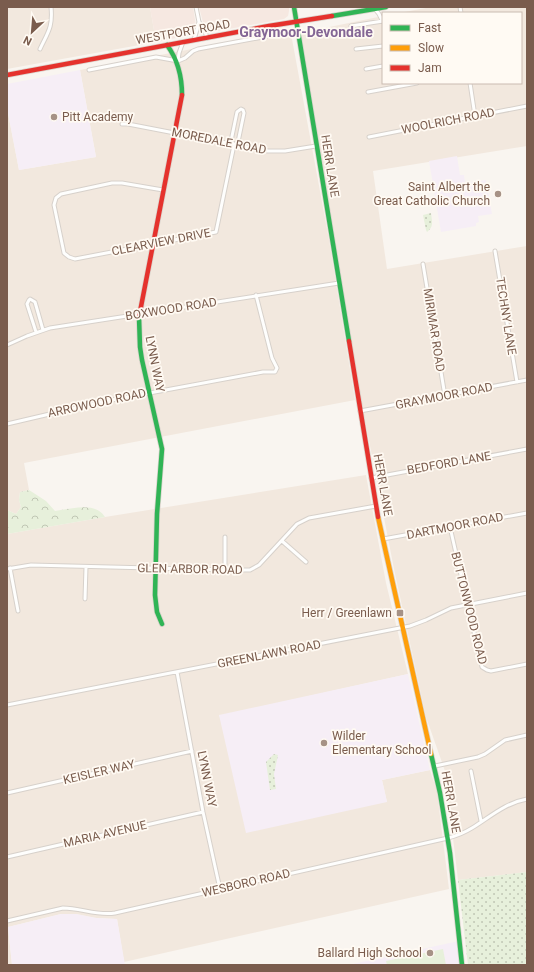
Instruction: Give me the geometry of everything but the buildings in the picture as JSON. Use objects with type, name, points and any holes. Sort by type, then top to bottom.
[{"type":"main road","name":"HERR LANE","points":[[294,7],[376,506],[435,766],[448,838],[462,965]]},
{"type":"main road","name":"WESTPORT ROAD","points":[[7,75],[194,40],[386,7]]},
{"type":"main road","name":"LYNN WAY","points":[[162,624],[155,603],[157,514],[162,440],[140,346],[139,314],[182,96],[182,85],[178,61],[167,45]]},
{"type":"street","points":[[40,49],[51,28],[51,7]]},
{"type":"street","points":[[194,40],[199,22],[196,7]]},
{"type":"street","points":[[375,9],[382,19]]},
{"type":"street","points":[[351,26],[382,21]]},
{"type":"street","points":[[199,22],[204,28],[207,38]]},
{"type":"street","points":[[89,70],[156,57],[178,61],[198,49],[268,36]]},
{"type":"street","name":"LYNN WAY","points":[[178,61],[179,53],[184,42]]},
{"type":"street","points":[[356,50],[382,46]]},
{"type":"street","points":[[366,69],[382,66]]},
{"type":"street","points":[[368,92],[411,84]]},
{"type":"street","points":[[470,84],[474,116]]},
{"type":"street","name":"WOOLRICH ROAD","points":[[369,137],[527,106]]},
{"type":"street","points":[[241,109],[244,113],[238,142],[234,145],[231,141],[237,112],[241,109]]},
{"type":"street","name":"MOREDALE ROAD","points":[[122,124],[274,151],[316,146]]},
{"type":"street","name":"CLEARVIEW DRIVE","points":[[163,190],[122,183],[66,192],[59,195],[54,205],[64,253],[67,257],[75,259],[216,232],[234,145]]},
{"type":"street","name":"TECHNY LANE","points":[[495,250],[517,382]]},
{"type":"street","name":"MIRIMAR ROAD","points":[[423,264],[445,396]]},
{"type":"street","name":"BOXWOOD ROAD","points":[[7,345],[36,332],[59,326],[339,283]]},
{"type":"street","name":"ARROWOOD ROAD","points":[[7,424],[150,392],[263,372],[275,372],[277,368],[272,358],[256,296]]},
{"type":"street","points":[[36,332],[27,304],[30,299],[35,302],[43,330]]},
{"type":"street","name":"GRAYMOOR ROAD","points":[[360,411],[527,380]]},
{"type":"street","points":[[7,419],[13,422]]},
{"type":"street","name":"BEDFORD LANE","points":[[371,478],[527,449]]},
{"type":"street","name":"GLEN ARBOR ROAD","points":[[9,569],[31,565],[243,571],[256,567],[265,560],[297,524],[306,519],[376,506]]},
{"type":"street","name":"DARTMOOR ROAD","points":[[383,540],[527,513]]},
{"type":"street","name":"BUTTONWOOD ROAD","points":[[450,527],[482,667],[487,670],[491,670],[527,664]]},
{"type":"street","points":[[225,537],[225,570]]},
{"type":"street","points":[[282,541],[306,562]]},
{"type":"street","points":[[85,599],[86,567]]},
{"type":"street","points":[[9,569],[18,611]]},
{"type":"street","name":"GREENLAWN ROAD","points":[[7,705],[403,627],[419,623],[451,608],[527,593]]},
{"type":"street","name":"LYNN WAY","points":[[177,672],[203,812],[220,889]]},
{"type":"street","points":[[435,766],[478,757],[505,740],[527,735]]},
{"type":"street","name":"KEISLER WAY","points":[[7,793],[192,751]]},
{"type":"street","points":[[471,771],[481,822]]},
{"type":"street","name":"WESBORO ROAD","points":[[7,921],[63,908],[77,908],[99,914],[114,913],[448,838],[466,831],[498,809],[517,800],[527,798]]},
{"type":"street","name":"MARIA AVENUE","points":[[7,857],[203,812]]},
{"type":"shaded area","points":[[7,7],[150,7],[156,42],[7,69]]},
{"type":"shaded area","points":[[150,7],[193,7],[196,26],[194,32],[191,35],[156,42]]},
{"type":"shaded area","points":[[199,7],[289,7],[289,11],[288,16],[284,19],[212,32],[204,26]]},
{"type":"shaded area","points":[[431,7],[527,7],[527,146],[373,171],[387,269],[527,246],[527,872],[458,880],[445,771],[426,717],[394,569],[357,379],[300,33],[382,16],[382,84],[522,84],[522,12],[404,12]]},
{"type":"shaded area","points":[[278,33],[287,33],[292,39],[329,240],[355,400],[24,463],[29,490],[20,492],[19,500],[21,507],[16,514],[7,510],[7,108],[19,170],[96,157],[80,70]]},
{"type":"shaded area","points":[[80,70],[96,157],[19,170],[7,108],[7,84]]},
{"type":"shaded area","points":[[457,156],[460,175],[464,175],[465,183],[486,180],[492,214],[478,216],[479,222],[476,223],[476,226],[441,232],[429,161]]},
{"type":"shaded area","points":[[366,475],[386,583],[408,674],[219,716],[387,802],[382,780],[430,770],[437,792],[449,889],[124,962],[117,919],[96,918],[76,914],[61,914],[8,927],[12,965],[7,965],[7,534]]},
{"type":"shaded area","name":"Wilder Elementary School","points":[[408,674],[430,770],[382,780],[387,802],[246,833],[219,715]]},
{"type":"shaded area","points":[[61,914],[76,914],[96,918],[117,919],[125,965],[12,965],[8,927]]},
{"type":"shaded area","name":"Ballard High School","points":[[459,941],[461,965],[348,965]]},
{"type":"green space","points":[[431,213],[432,226],[427,232],[423,215]]},
{"type":"green space","points":[[29,490],[46,501],[55,511],[82,507],[95,509],[101,512],[105,517],[7,534],[7,510],[16,514],[21,507],[19,500],[20,492]]},
{"type":"green space","points":[[274,754],[278,755],[274,774],[276,789],[270,790],[266,762]]},
{"type":"green space","points":[[527,872],[527,965],[468,965],[458,880]]},
{"type":"green space","points":[[443,949],[446,965],[387,965],[386,961]]},
{"type":"traffic: fast","points":[[294,7],[349,341]]},
{"type":"traffic: fast","points":[[332,16],[386,7]]},
{"type":"traffic: fast","points":[[167,45],[179,68],[182,95]]},
{"type":"traffic: fast","points":[[139,317],[142,360],[162,449],[157,514],[155,595],[157,612],[162,624]]},
{"type":"traffic: fast","points":[[431,754],[440,793],[450,853],[462,965]]},
{"type":"traffic: slow","points":[[378,517],[431,754]]},
{"type":"traffic: jam","points":[[7,75],[269,26],[332,16]]},
{"type":"traffic: jam","points":[[139,317],[182,95]]},
{"type":"traffic: jam","points":[[349,341],[378,517]]},
{"type":"place","name":"Pitt Academy","points":[[54,117]]},
{"type":"place","name":"Saint Albert the Great Catholic Church","points":[[498,194]]},
{"type":"place","name":"Herr / Greenlawn","points":[[400,613]]},
{"type":"place","name":"Wilder Elementary School","points":[[324,743]]},
{"type":"place","name":"Ballard High School","points":[[430,953]]},
{"type":"district","name":"Graymoor-Devondale","points":[[306,32]]}]
